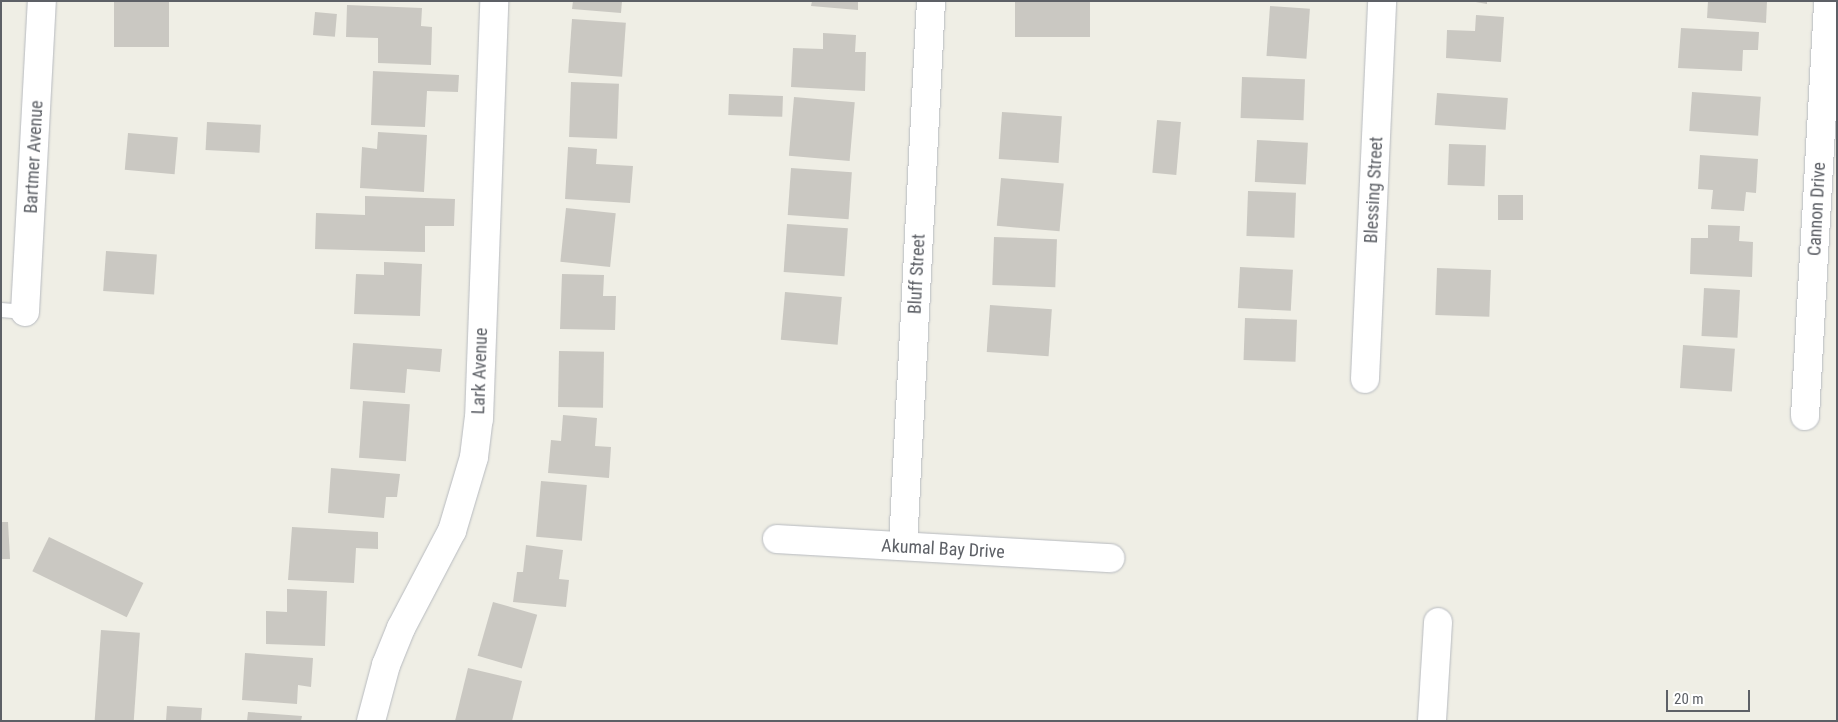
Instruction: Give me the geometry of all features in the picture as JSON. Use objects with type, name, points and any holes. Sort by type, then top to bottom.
[{"type":"street","name":"Bartmer Avenue","points":[[13,311],[42,1]]},
{"type":"street","name":"Lark Avenue","points":[[371,721],[386,665],[401,628],[452,531],[474,457],[479,418],[494,1]]},
{"type":"street","name":"Bluff Street","points":[[903,546],[930,1]]},
{"type":"street","name":"Blessing Street","points":[[1365,380],[1382,1]]},
{"type":"street","name":"Cannon Drive","points":[[1805,416],[1828,1]]},
{"type":"street","name":"Akumal Bay Drive","points":[[777,539],[1110,558]]},
{"type":"street","points":[[1432,721],[1438,622]]},
{"type":"building","points":[[114,1],[169,1],[169,47],[114,47]]},
{"type":"building","points":[[573,1],[622,1],[621,13],[572,9]]},
{"type":"building","points":[[812,1],[858,1],[858,10],[811,6]]},
{"type":"building","points":[[1015,1],[1090,1],[1090,37],[1015,37]]},
{"type":"building","points":[[1470,1],[1487,1],[1487,4]]},
{"type":"building","points":[[1708,1],[1767,1],[1766,23],[1707,18]]},
{"type":"building","points":[[347,5],[422,8],[421,26],[432,27],[431,65],[378,63],[378,38],[346,37]]},
{"type":"building","points":[[1270,6],[1310,9],[1306,59],[1267,56]]},
{"type":"building","points":[[315,12],[337,14],[335,37],[313,35]]},
{"type":"building","points":[[1476,15],[1504,17],[1501,62],[1446,58],[1447,30],[1475,31]]},
{"type":"building","points":[[572,19],[626,23],[622,77],[568,73]]},
{"type":"building","points":[[1681,28],[1759,32],[1758,50],[1743,50],[1742,71],[1678,68]]},
{"type":"building","points":[[823,33],[856,35],[855,52],[866,52],[865,91],[791,87],[793,48],[823,49]]},
{"type":"building","points":[[373,71],[459,75],[458,92],[427,91],[425,127],[371,125]]},
{"type":"building","points":[[1242,77],[1305,79],[1304,120],[1241,118]]},
{"type":"building","points":[[571,82],[619,84],[617,139],[569,137]]},
{"type":"building","points":[[1692,92],[1761,97],[1758,136],[1689,131]]},
{"type":"building","points":[[1437,93],[1508,98],[1506,130],[1435,125]]},
{"type":"building","points":[[729,94],[783,96],[782,117],[728,115]]},
{"type":"building","points":[[794,97],[855,102],[850,161],[789,156]]},
{"type":"building","points":[[1002,112],[1062,116],[1059,163],[999,159]]},
{"type":"building","points":[[1157,120],[1181,122],[1176,175],[1152,173]]},
{"type":"building","points":[[207,122],[261,125],[259,153],[206,150]]},
{"type":"building","points":[[378,132],[427,135],[424,192],[360,188],[362,147],[377,149]]},
{"type":"building","points":[[128,133],[178,137],[175,174],[125,170]]},
{"type":"building","points":[[1257,140],[1308,143],[1306,185],[1255,182]]},
{"type":"building","points":[[1449,144],[1486,145],[1485,186],[1448,185]]},
{"type":"building","points":[[568,147],[597,149],[596,164],[633,166],[630,203],[565,199]]},
{"type":"building","points":[[1700,155],[1758,159],[1756,193],[1746,192],[1744,211],[1711,209],[1713,190],[1698,189]]},
{"type":"building","points":[[791,168],[852,172],[849,219],[788,215]]},
{"type":"building","points":[[1001,178],[1064,183],[1060,231],[997,226]]},
{"type":"building","points":[[1248,191],[1296,193],[1294,238],[1246,236]]},
{"type":"building","points":[[1498,195],[1523,195],[1523,220],[1498,220]]},
{"type":"building","points":[[365,196],[455,199],[454,226],[425,226],[425,252],[315,249],[316,213],[365,215]]},
{"type":"building","points":[[566,208],[616,213],[610,267],[560,262]]},
{"type":"building","points":[[787,224],[848,228],[845,276],[784,272]]},
{"type":"building","points":[[1708,225],[1740,226],[1739,241],[1753,242],[1752,277],[1690,274],[1691,238],[1708,238]]},
{"type":"building","points":[[994,237],[1057,239],[1055,287],[992,285]]},
{"type":"building","points":[[106,251],[157,255],[154,294],[103,291]]},
{"type":"building","points":[[384,262],[422,264],[420,316],[354,314],[356,274],[384,275]]},
{"type":"building","points":[[1240,267],[1293,270],[1291,311],[1238,308]]},
{"type":"building","points":[[1437,268],[1491,270],[1489,317],[1435,315]]},
{"type":"building","points":[[562,274],[604,275],[603,296],[616,296],[615,330],[560,329]]},
{"type":"building","points":[[1704,288],[1740,290],[1737,338],[1701,336]]},
{"type":"building","points":[[785,292],[842,297],[838,345],[781,340]]},
{"type":"building","points":[[990,305],[1052,309],[1049,356],[987,352]]},
{"type":"building","points":[[1245,318],[1297,320],[1296,362],[1244,360]]},
{"type":"building","points":[[353,343],[442,349],[440,372],[407,369],[405,393],[350,389]]},
{"type":"building","points":[[1683,345],[1735,349],[1732,392],[1680,388]]},
{"type":"building","points":[[559,351],[604,352],[603,408],[558,407]]},
{"type":"building","points":[[363,401],[410,404],[406,461],[359,458]]},
{"type":"building","points":[[563,415],[597,418],[595,446],[611,447],[609,478],[548,473],[551,440],[561,441]]},
{"type":"building","points":[[331,468],[400,474],[397,497],[386,497],[384,518],[328,513]]},
{"type":"building","points":[[541,481],[587,485],[582,541],[536,537]]},
{"type":"building","points":[[1,522],[8,522],[10,559],[1,559]]},
{"type":"building","points":[[292,527],[378,532],[378,549],[356,548],[354,583],[288,580]]},
{"type":"building","points":[[49,537],[143,583],[127,617],[32,571]]},
{"type":"building","points":[[526,545],[563,550],[559,579],[569,580],[566,607],[513,602],[517,572],[523,572]]},
{"type":"building","points":[[287,589],[327,591],[325,646],[266,644],[266,611],[287,612]]},
{"type":"building","points":[[493,602],[537,615],[522,669],[478,656]]},
{"type":"building","points":[[101,630],[140,633],[134,721],[95,721]]},
{"type":"building","points":[[245,653],[313,658],[311,687],[298,685],[297,704],[242,700]]},
{"type":"building","points":[[468,668],[522,681],[512,721],[455,721]]},
{"type":"building","points":[[167,706],[202,708],[201,721],[166,721]]},
{"type":"building","points":[[248,712],[302,716],[301,721],[247,721]]}]
